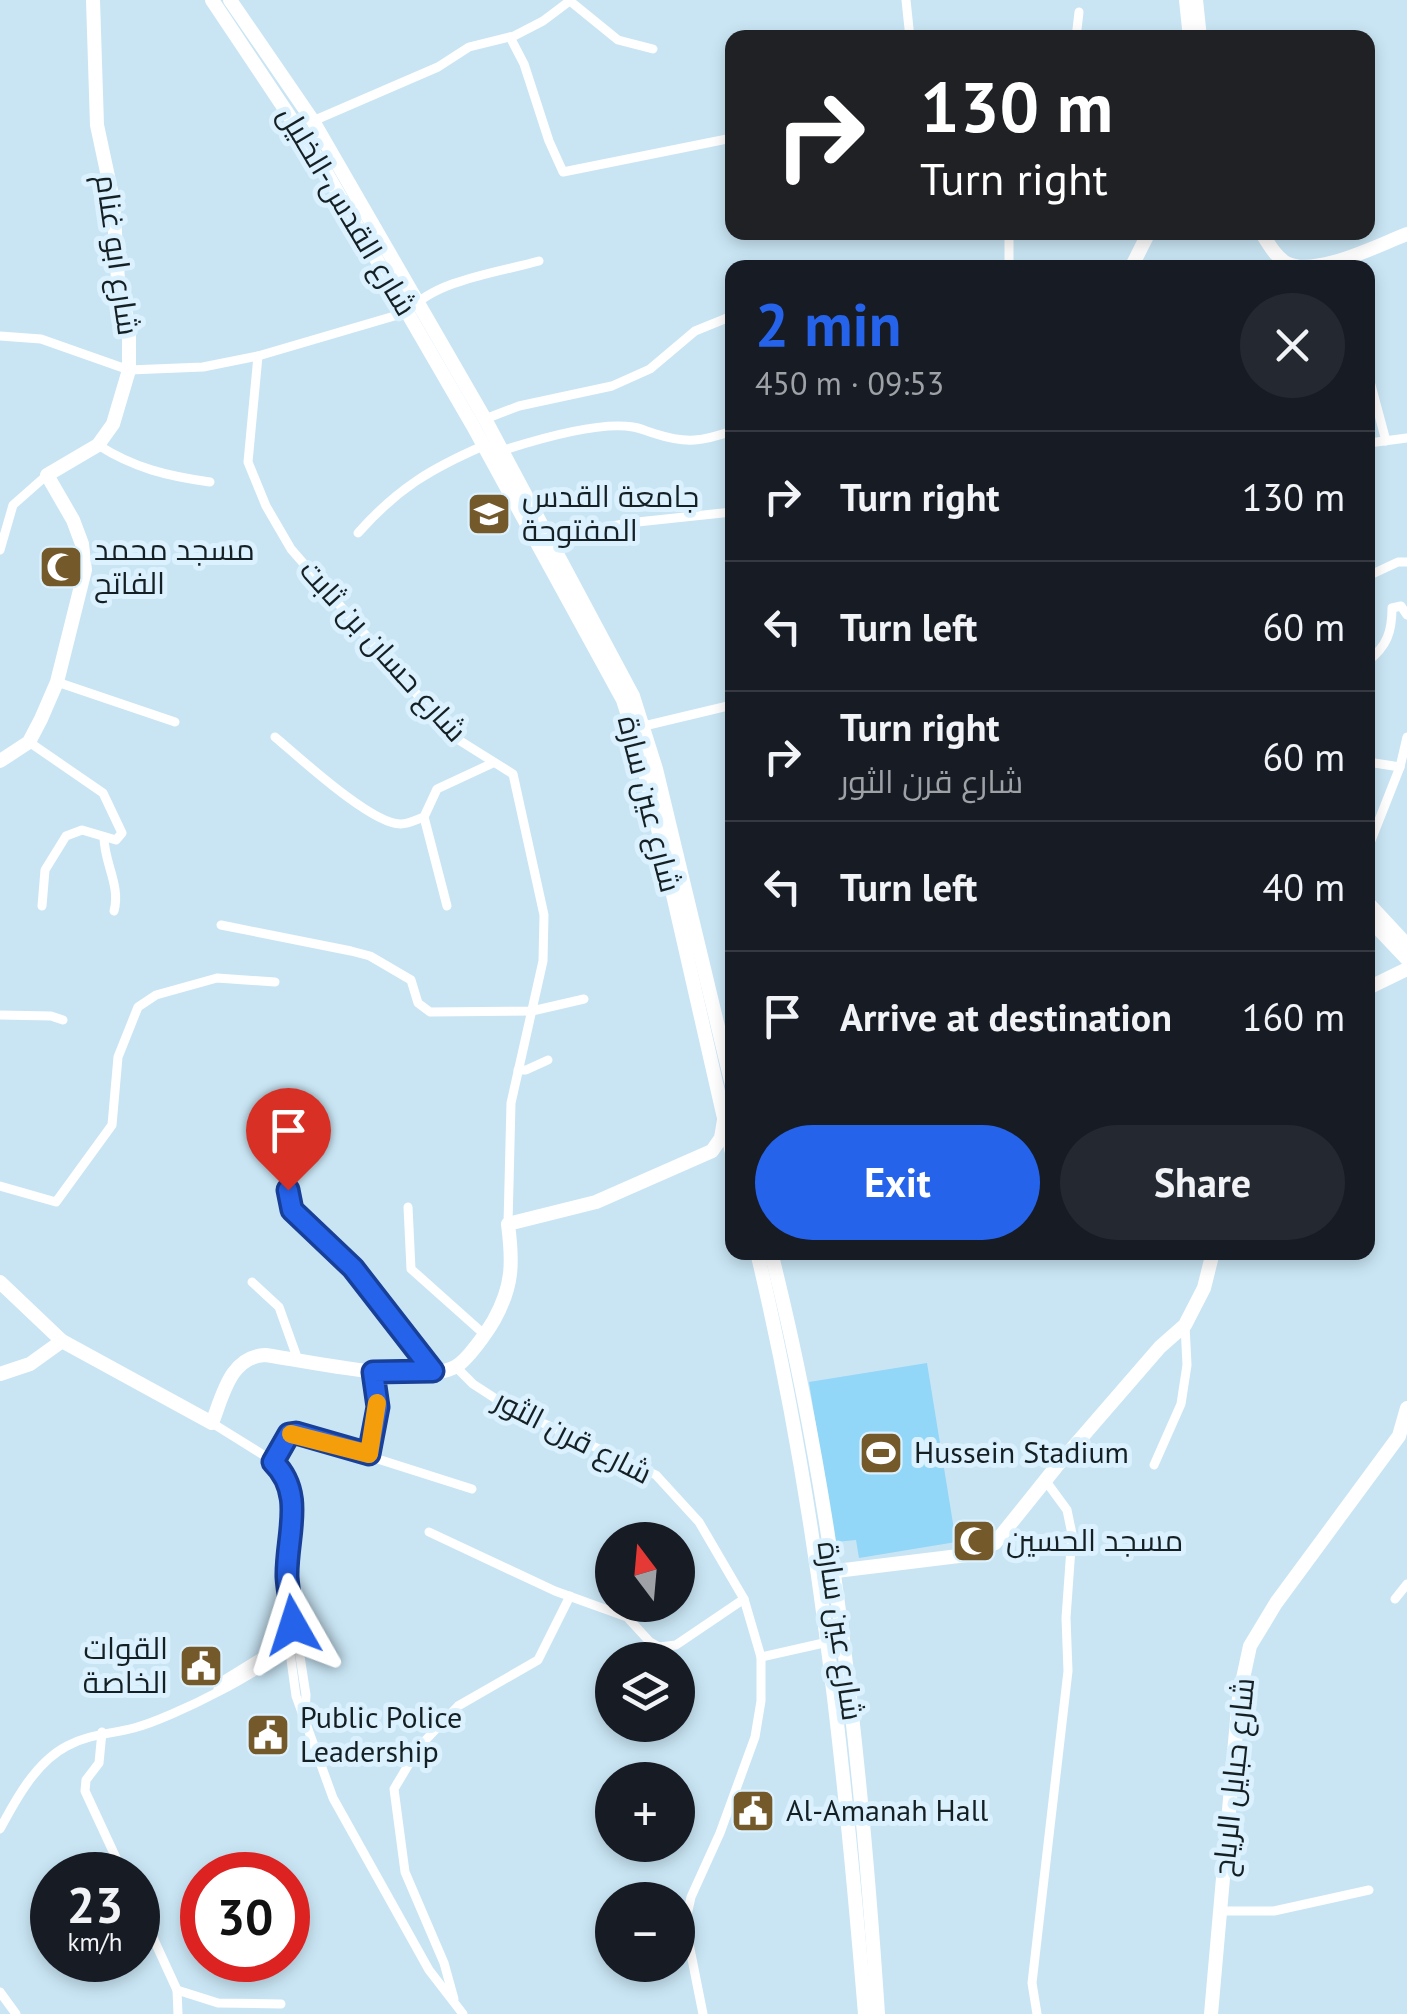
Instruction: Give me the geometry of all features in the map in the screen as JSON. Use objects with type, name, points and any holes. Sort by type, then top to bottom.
[{"type":"main road","name":"شارع ابو غنام","points":[[92,0],[97,125],[113,200],[118,282],[129,327],[130,370],[113,424],[98,445]]},
{"type":"main road","name":"شارع القدس-الخليل","points":[[212,0],[412,306]]},
{"type":"main road","name":"شارع القدس-الخليل","points":[[230,0],[313,121],[479,423]]},
{"type":"main road","points":[[1186,0],[1189,30]]},
{"type":"main road","points":[[1196,0],[1199,30]]},
{"type":"main road","points":[[1337,260],[1407,234]]},
{"type":"main road","points":[[1268,240],[1284,260]]},
{"type":"main road","name":"شارع عين سارة","points":[[479,423],[484,446],[623,700],[642,759],[725,1105]]},
{"type":"main road","name":"شارع عين سارة","points":[[479,423],[501,450],[620,668],[644,726],[725,1036]]},
{"type":"main road","points":[[0,762],[29,742],[57,682],[86,570],[73,520],[47,475],[98,445]]},
{"type":"main road","points":[[1375,912],[1405,948]]},
{"type":"main road","points":[[1375,924],[1405,948]]},
{"type":"main road","points":[[1375,985],[1407,969]]},
{"type":"main road","points":[[508,1224],[612,1196],[712,1151],[725,1126]]},
{"type":"main road","name":"شارع حسان بن ثابت","points":[[456,1366],[486,1335],[509,1291],[512,1254],[508,1224]]},
{"type":"main road","name":"شارع عين سارة","points":[[759,1260],[825,1573],[828,1642],[866,2014]]},
{"type":"main road","name":"شارع عين سارة","points":[[773,1260],[790,1330],[866,1831],[878,2014]]},
{"type":"main road","points":[[825,1573],[985,1550],[1004,1534],[1045,1480],[1160,1347],[1185,1325],[1204,1288],[1211,1260]]},
{"type":"main road","points":[[0,1282],[62,1341],[212,1423],[236,1367],[260,1355],[373,1372],[433,1371],[456,1366]]},
{"type":"main road","points":[[0,1374],[30,1364],[62,1341]]},
{"type":"main road","name":"شارع حبايل الرياح","points":[[1210,2014],[1239,1697],[1250,1646],[1276,1603],[1399,1436],[1407,1408]]},
{"type":"street","points":[[313,121],[438,67],[468,47],[510,37],[544,21],[570,0],[618,40],[653,50]]},
{"type":"street","points":[[906,0],[909,30]]},
{"type":"street","points":[[1077,30],[1080,12]]},
{"type":"street","points":[[510,37],[524,64],[559,167],[565,172],[725,139]]},
{"type":"street","points":[[0,336],[42,339],[130,370],[202,367],[258,356],[412,306],[436,290],[539,261]]},
{"type":"street","points":[[479,423],[519,406],[612,386],[650,368],[695,331],[725,319]]},
{"type":"street","name":"شارع حسان بن ثابت","points":[[258,356],[248,462],[291,549],[454,737],[513,774],[544,915],[544,961],[511,1103],[508,1224]]},
{"type":"street","points":[[1375,400],[1386,441]]},
{"type":"street","points":[[501,450],[557,435],[632,426],[694,442],[725,434]]},
{"type":"street","points":[[1375,443],[1407,438]]},
{"type":"street","points":[[98,445],[127,464],[210,482]]},
{"type":"street","points":[[358,533],[400,490],[434,467],[484,446]]},
{"type":"street","points":[[0,550],[13,506],[47,475]]},
{"type":"street","points":[[549,539],[628,523],[725,513]]},
{"type":"street","points":[[1375,573],[1407,562]]},
{"type":"street","points":[[1375,655],[1392,631],[1392,608],[1401,606],[1407,615]]},
{"type":"street","points":[[57,682],[176,722]]},
{"type":"street","points":[[644,726],[725,707]]},
{"type":"street","points":[[275,736],[337,789],[382,820],[401,824],[424,817]]},
{"type":"street","points":[[1375,830],[1400,767],[1407,737]]},
{"type":"street","points":[[29,742],[103,793],[122,833],[118,840],[82,830],[70,832],[45,870],[42,906]]},
{"type":"street","points":[[447,906],[424,817],[438,789],[493,763]]},
{"type":"street","points":[[1375,763],[1400,767]]},
{"type":"street","points":[[104,836],[104,859],[117,893],[114,911]]},
{"type":"street","points":[[221,925],[370,956],[411,980],[418,1003],[430,1012],[532,1012],[584,999]]},
{"type":"street","points":[[0,1186],[56,1202],[112,1125],[118,1057],[138,1007],[156,996],[216,978],[275,982]]},
{"type":"street","points":[[0,1015],[63,1020]]},
{"type":"street","points":[[518,1070],[548,1060]]},
{"type":"street","points":[[292,1150],[288,1190],[292,1210],[353,1268],[433,1371]]},
{"type":"street","points":[[408,1206],[412,1269],[486,1335]]},
{"type":"street","points":[[252,1282],[279,1307],[298,1360]]},
{"type":"street","points":[[1154,1464],[1181,1404],[1187,1365],[1185,1325]]},
{"type":"street","name":"شارع قرن الثور","points":[[456,1366],[474,1384],[510,1408],[656,1476],[699,1522],[744,1599],[761,1657],[761,1700],[755,1737],[686,1915],[686,1943],[703,2014]]},
{"type":"street","points":[[369,1454],[378,1407],[373,1372]]},
{"type":"street","points":[[212,1423],[273,1462],[282,1470],[292,1491],[287,1579],[290,1643],[306,1695],[304,1715],[318,1764],[429,1970],[463,2014]]},
{"type":"street","points":[[273,1462],[282,1442],[296,1433],[472,1489]]},
{"type":"street","points":[[1037,2014],[1032,1983],[1068,1671],[1066,1618],[1072,1534],[1067,1510],[1045,1480]]},
{"type":"street","points":[[429,1532],[474,1556],[626,1617],[650,1642]]},
{"type":"street","points":[[1395,1599],[1407,1584]]},
{"type":"street","points":[[455,2002],[444,1963],[405,1872],[394,1789],[420,1747],[458,1706],[538,1660],[570,1596]]},
{"type":"street","points":[[679,1642],[744,1599]]},
{"type":"street","points":[[761,1657],[828,1642]]},
{"type":"street","points":[[0,1829],[34,1774],[65,1747],[102,1732],[150,1722],[230,1686],[290,1643]]},
{"type":"street","points":[[102,1732],[98,1763],[86,1780],[84,1791],[113,1852]]},
{"type":"street","points":[[0,1800],[13,1805]]},
{"type":"street","points":[[1220,1911],[1287,1910],[1369,1890]]},
{"type":"street","points":[[160,1953],[177,1990],[178,2014]]},
{"type":"street","points":[[177,1990],[218,2003],[280,2004]]},
{"type":"street","points":[[0,1992],[16,2014]]},
{"type":"shaded area","name":"Hussein Stadium","points":[[927,1363],[956,1542],[859,1558],[856,1540],[835,1542],[809,1382]]},
{"type":"slow traffic","points":[[291,1434],[369,1454],[377,1403]]},
{"type":"place","name":"جامعة القدس المفتوحة","points":[[489,514]]},
{"type":"place","name":"مسجد محمد الفاتح","points":[[61,567]]},
{"type":"place","name":"Hussein Stadium","points":[[881,1453]]},
{"type":"place","name":"مسجد الحسين","points":[[974,1541]]},
{"type":"place","name":"القوات الخاصة","points":[[201,1666]]},
{"type":"place","name":"Public Police Leadership","points":[[268,1735]]},
{"type":"place","name":"Al-Amanah Hall","points":[[753,1811]]},
{"type":"route","points":[[288,1190],[292,1210],[353,1268],[433,1371],[373,1372],[378,1407],[369,1454],[296,1433],[282,1442],[273,1462],[282,1470],[292,1491],[287,1579],[293,1625]]}]
